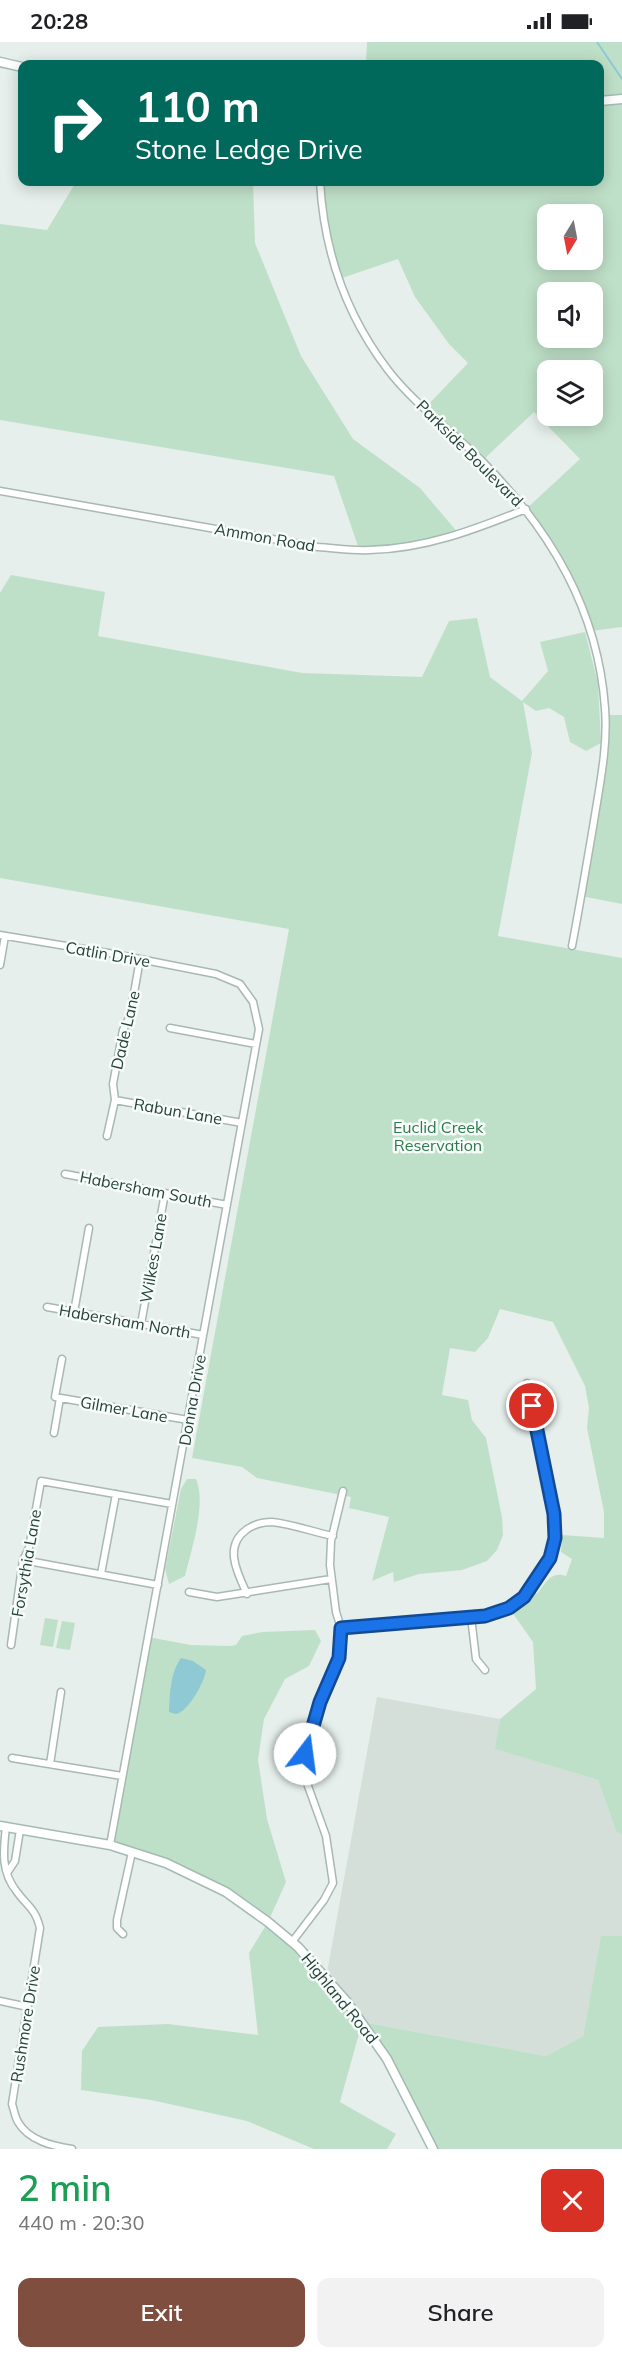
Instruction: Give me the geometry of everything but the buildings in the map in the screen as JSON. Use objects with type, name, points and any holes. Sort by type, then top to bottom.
[{"type":"street","points":[[0,62],[18,66]]},
{"type":"street","points":[[604,101],[622,99]]},
{"type":"street","name":"Parkside Boulevard","points":[[321,186],[328,245],[343,293],[364,333],[389,371],[436,419],[482,461],[526,509],[556,551],[577,594],[591,631],[605,708],[606,752],[572,946]]},
{"type":"street","name":"Ammon Road","points":[[0,491],[318,547],[369,550],[423,544],[474,530],[526,509]]},
{"type":"street","points":[[0,965],[3,935]]},
{"type":"street","name":"Catlin Drive","points":[[3,935],[216,974]]},
{"type":"street","name":"Dade Lane","points":[[107,1136],[115,1100],[113,1084],[123,1030],[130,1016],[140,959]]},
{"type":"street","name":"Donna Drive","points":[[110,1845],[260,1029],[253,1002],[240,984],[216,974]]},
{"type":"street","points":[[170,1028],[256,1044]]},
{"type":"street","name":"Rabun Lane","points":[[115,1100],[242,1123]]},
{"type":"street","name":"Habersham South","points":[[65,1174],[227,1204]]},
{"type":"street","name":"Wilkes Lane","points":[[141,1324],[165,1193]]},
{"type":"street","points":[[74,1312],[89,1228]]},
{"type":"street","name":"Habersham North","points":[[47,1307],[203,1335]]},
{"type":"street","points":[[54,1433],[60,1398],[55,1397],[62,1359]]},
{"type":"street","points":[[341,1628],[485,1616],[509,1608],[524,1597],[550,1558],[555,1538],[554,1514],[527,1383]]},
{"type":"street","name":"Gilmer Lane","points":[[60,1398],[188,1420]]},
{"type":"street","name":"Forsythia Lane","points":[[11,1645],[19,1602],[18,1590],[23,1560],[29,1548],[41,1480],[116,1494]]},
{"type":"street","points":[[292,1942],[324,1900],[333,1883],[326,1836],[304,1775],[305,1754],[310,1734],[320,1702],[339,1658],[341,1628],[331,1579],[333,1536],[343,1491]]},
{"type":"street","points":[[101,1574],[116,1494],[172,1504]]},
{"type":"street","points":[[247,1594],[235,1568],[233,1552],[239,1535],[253,1524],[272,1522],[333,1536]]},
{"type":"street","points":[[23,1560],[158,1585]]},
{"type":"street","points":[[189,1592],[217,1597],[331,1579]]},
{"type":"street","points":[[471,1617],[476,1659],[484,1670]]},
{"type":"street","points":[[50,1764],[61,1692]]},
{"type":"street","points":[[12,1758],[122,1776]]},
{"type":"street","name":"Highland Road","points":[[3,1827],[110,1845],[166,1863],[226,1892],[292,1942],[347,2002],[387,2059],[433,2149]]},
{"type":"street","name":"Rushmore Drive","points":[[3,1827],[3,1861],[7,1873],[17,1892],[36,1913],[40,1928],[12,2104],[18,2123],[27,2132],[46,2145],[72,2149]]},
{"type":"street","points":[[7,1873],[15,1861],[20,1830]]},
{"type":"street","points":[[123,1934],[119,1932],[117,1925],[132,1852]]},
{"type":"street","points":[[0,2001],[28,2007]]},
{"type":"shaded area","points":[[377,1697],[500,1719],[496,1749],[598,1780],[616,1831],[622,1835],[622,1936],[601,1937],[583,2036],[546,2056],[362,2022],[326,1978]]},
{"type":"green space","points":[[367,42],[622,42],[622,627],[591,631],[577,594],[526,509],[580,459],[548,426],[603,426],[603,360],[537,360],[537,415],[534,412],[482,461],[425,408],[468,363],[449,344],[415,297],[398,259],[339,279],[320,186],[604,186],[604,60],[366,60]]},
{"type":"green space","points":[[74,186],[253,186],[255,243],[301,356],[353,439],[420,488],[459,534],[423,544],[359,549],[334,476],[0,420],[0,224],[47,230]]},
{"type":"green space","name":"Euclid Creek Reservation","points":[[11,575],[105,592],[98,636],[302,673],[422,677],[449,621],[477,618],[490,677],[522,701],[548,671],[540,642],[585,632],[598,683],[601,743],[586,751],[570,742],[564,717],[549,708],[536,711],[523,702],[532,753],[498,936],[622,958],[622,1835],[616,1831],[598,1780],[495,1749],[500,1719],[536,1689],[533,1642],[509,1608],[531,1588],[537,1594],[552,1577],[566,1576],[572,1559],[561,1552],[562,1535],[604,1538],[604,1512],[587,1428],[589,1408],[585,1386],[553,1322],[500,1309],[488,1338],[475,1352],[450,1348],[442,1395],[468,1400],[472,1420],[486,1438],[502,1517],[503,1535],[497,1550],[487,1561],[462,1570],[419,1574],[394,1582],[393,1572],[372,1581],[389,1517],[349,1508],[351,1497],[257,1478],[242,1467],[192,1458],[289,929],[0,878],[0,593]]},
{"type":"green space","points":[[605,715],[622,715],[622,904],[581,896],[606,752]]},
{"type":"green space","points":[[187,1479],[196,1479],[199,1489],[197,1527],[185,1576],[169,1584],[165,1569],[181,1489]]},
{"type":"green space","points":[[45,1618],[58,1620],[53,1647],[40,1645]]},
{"type":"green space","points":[[62,1621],[75,1623],[70,1650],[56,1648]]},
{"type":"green space","points":[[315,1630],[321,1641],[309,1666],[285,1679],[264,1719],[258,1760],[267,1819],[286,1882],[268,1922],[226,1892],[166,1863],[110,1845],[148,1637],[191,1645],[231,1646],[236,1645],[242,1636],[262,1632]]},
{"type":"green space","points":[[268,1922],[298,1947],[362,2022],[546,2056],[583,2036],[601,1936],[622,1936],[622,2149],[433,2149],[387,2059],[362,2023],[340,2102],[396,2134],[387,2149],[314,2149],[247,2121],[151,2100],[81,2090],[82,2051],[98,2027],[168,2024],[258,2035],[249,1953]]},
{"type":"water","points":[[181,1658],[193,1661],[206,1670],[203,1681],[192,1700],[183,1710],[175,1714],[169,1712],[170,1691],[177,1664]]},
{"type":"waterway","points":[[597,42],[622,79]]},
{"type":"route","points":[[305,1754],[320,1702],[339,1658],[341,1628],[485,1616],[509,1608],[524,1597],[537,1580],[550,1558],[555,1538],[554,1514],[532,1406]]}]
